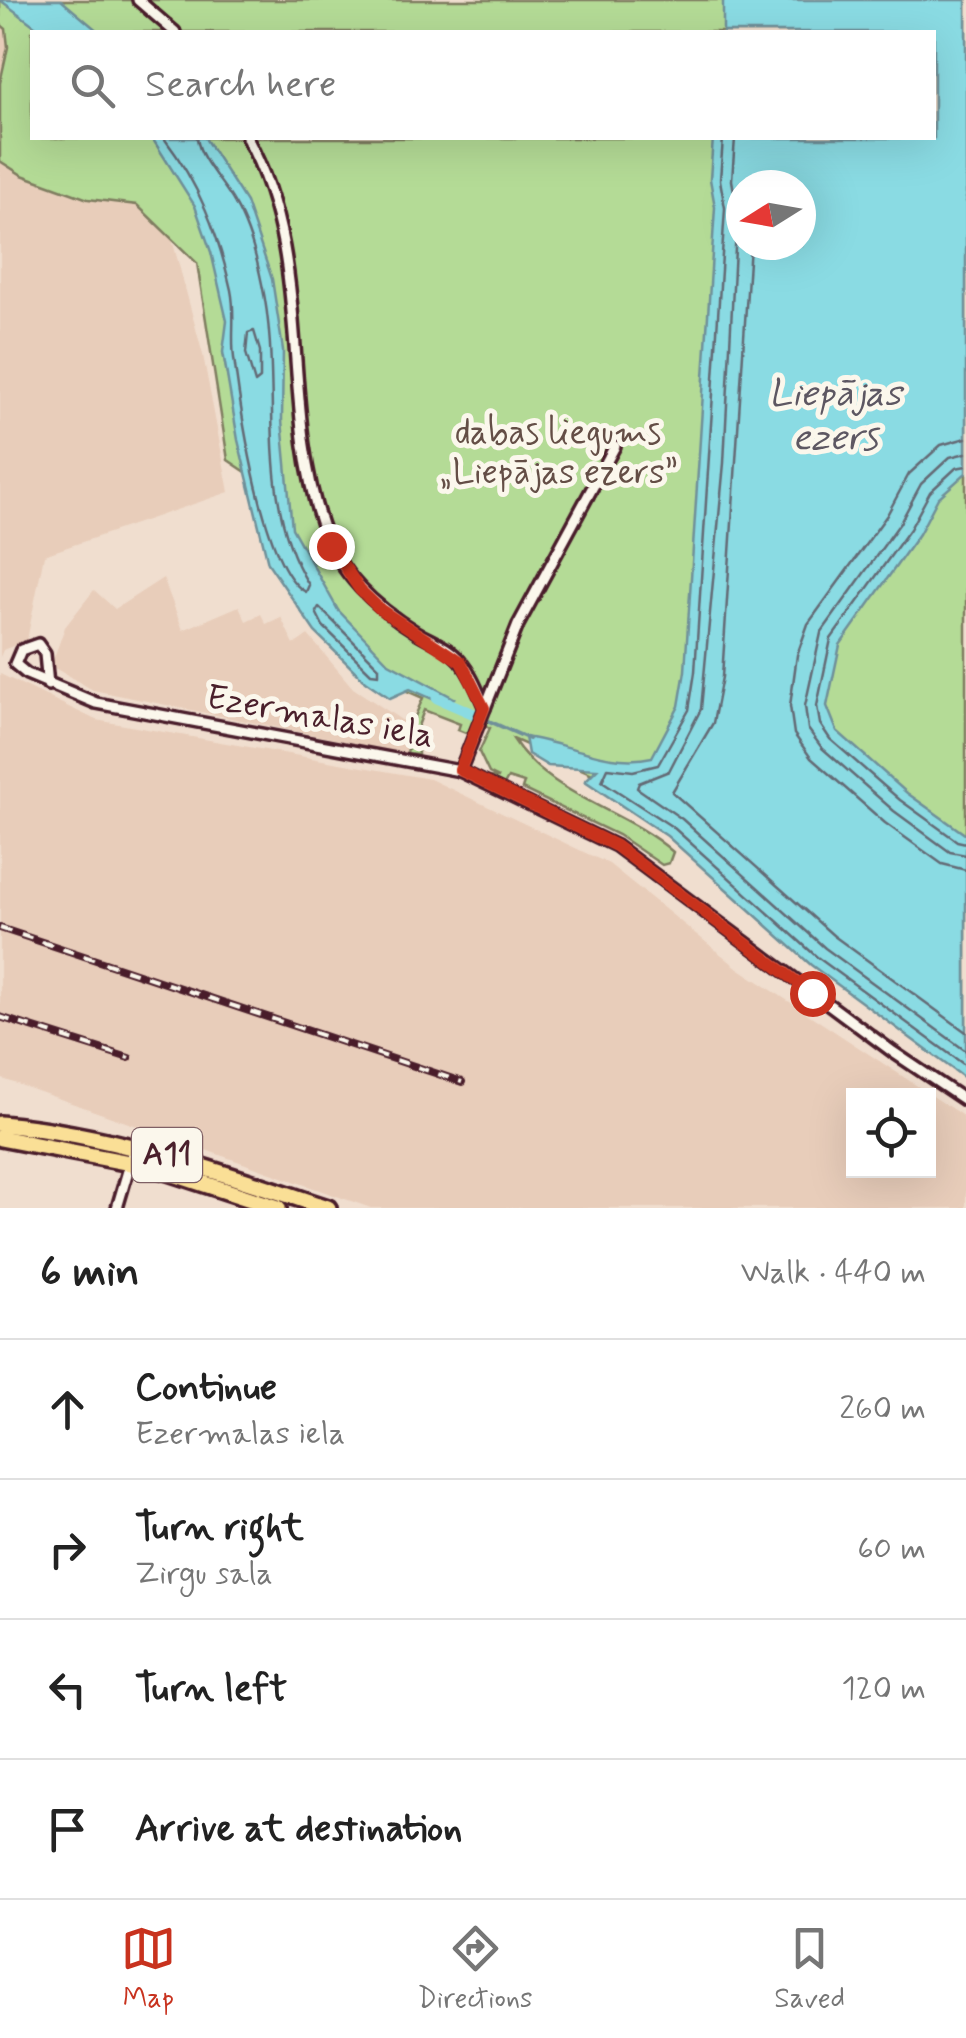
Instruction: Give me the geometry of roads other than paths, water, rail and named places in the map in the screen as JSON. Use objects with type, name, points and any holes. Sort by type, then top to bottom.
[{"type":"highway","name":"A11","points":[[0,1124],[69,1130],[278,1208]]},
{"type":"highway","name":"A11","points":[[0,1138],[133,1155],[328,1208]]},
{"type":"street","points":[[138,0],[173,30]]},
{"type":"street","points":[[249,140],[282,239],[296,322],[303,440],[327,536],[360,590],[381,610],[461,662],[484,708]]},
{"type":"street","points":[[460,770],[547,566],[615,446]]},
{"type":"street","name":"Ezermalas iela","points":[[48,685],[46,654],[38,644],[21,650],[15,664],[48,685],[96,703],[460,770],[616,846],[893,1052],[966,1101]]},
{"type":"street","points":[[116,1208],[133,1155]]},
{"type":"water","points":[[0,0],[61,0],[97,30],[40,30]]},
{"type":"water","name":"Liepājas ezers","points":[[723,0],[966,0],[966,473],[938,498],[919,534],[840,645],[827,706],[837,731],[907,793],[966,835],[966,1079],[811,965],[667,836],[585,781],[597,769],[548,766],[528,754],[525,737],[604,757],[652,757],[679,706],[685,671],[715,207],[710,179],[713,140],[936,140],[936,30],[723,30]]},
{"type":"water","points":[[153,140],[206,140],[246,202],[272,279],[283,350],[282,420],[292,528],[338,610],[389,663],[454,698],[446,705],[410,689],[390,698],[365,681],[315,632],[268,563],[238,440],[223,352],[227,321],[211,252],[195,206]]},
{"type":"waterway","points":[[437,698],[474,714]]},
{"type":"waterway","points":[[489,721],[529,739]]},
{"type":"railway","points":[[0,928],[462,1082]]},
{"type":"railway","points":[[0,1017],[129,1058]]},
{"type":"park label","name":"dabas liegums „Liepājas ezers”","points":[[558,453]]}]
